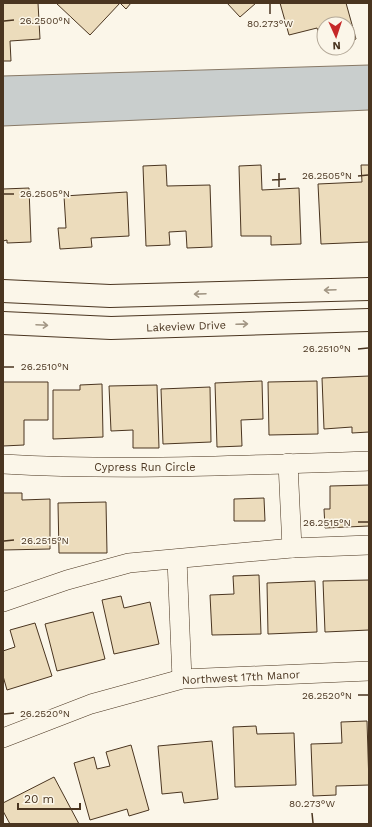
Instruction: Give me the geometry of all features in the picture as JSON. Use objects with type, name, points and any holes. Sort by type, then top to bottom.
[{"type":"street","points":[[3,291],[110,296],[369,289]]},
{"type":"street","name":"Lakeview Drive","points":[[3,323],[112,328],[369,320]]},
{"type":"street","name":"Cypress Run Circle","points":[[3,464],[56,467],[140,467],[369,460]]},
{"type":"street","points":[[288,463],[292,548]]},
{"type":"street","points":[[3,602],[67,580],[129,563],[292,548],[369,545]]},
{"type":"street","points":[[177,559],[182,679]]},
{"type":"street","name":"Northwest 17th Manor","points":[[3,738],[91,704],[182,679],[369,671]]},
{"type":"shaded area","points":[[369,65],[369,110],[3,126],[3,76]]},
{"type":"building","points":[[3,3],[38,3],[40,39],[10,41],[11,61],[3,61]]},
{"type":"building","points":[[56,3],[120,3],[90,35]]},
{"type":"building","points":[[120,3],[131,3],[126,9]]},
{"type":"building","points":[[227,3],[256,3],[240,17]]},
{"type":"building","points":[[280,3],[346,3],[350,16],[316,16],[316,28],[289,35]]},
{"type":"building","points":[[166,165],[167,186],[210,185],[212,247],[187,248],[186,231],[169,232],[170,245],[146,246],[143,166]]},
{"type":"building","points":[[261,165],[262,190],[299,188],[301,244],[271,245],[271,236],[241,236],[239,166]]},
{"type":"building","points":[[361,165],[369,165],[369,242],[321,244],[318,184],[362,182]]},
{"type":"building","points":[[29,188],[31,242],[7,243],[7,240],[3,241],[3,189]]},
{"type":"building","points":[[127,192],[129,236],[91,238],[92,247],[60,249],[58,228],[66,228],[64,196]]},
{"type":"building","points":[[369,376],[369,432],[352,433],[352,427],[324,429],[322,378]]},
{"type":"building","points":[[262,381],[263,419],[241,420],[242,446],[217,447],[215,383]]},
{"type":"building","points":[[317,381],[318,434],[269,435],[268,382]]},
{"type":"building","points":[[3,382],[48,382],[48,420],[24,420],[24,445],[3,446]]},
{"type":"building","points":[[102,384],[103,437],[53,439],[53,390],[80,390],[80,385]]},
{"type":"building","points":[[157,385],[159,448],[133,448],[133,430],[111,431],[109,386]]},
{"type":"building","points":[[210,387],[211,442],[163,444],[161,389]]},
{"type":"building","points":[[369,485],[369,526],[325,528],[324,509],[330,509],[330,486]]},
{"type":"building","points":[[3,493],[22,493],[22,500],[50,499],[50,549],[3,550]]},
{"type":"building","points":[[264,498],[265,521],[234,521],[234,499]]},
{"type":"building","points":[[106,502],[107,553],[59,553],[58,503]]},
{"type":"building","points":[[259,575],[261,634],[212,635],[210,595],[234,594],[233,576]]},
{"type":"building","points":[[369,580],[369,630],[325,632],[323,581]]},
{"type":"building","points":[[315,581],[317,632],[268,634],[267,583]]},
{"type":"building","points":[[121,596],[124,608],[150,602],[159,644],[114,654],[102,600]]},
{"type":"building","points":[[93,612],[105,659],[57,671],[45,624]]},
{"type":"building","points":[[35,623],[52,676],[7,690],[3,676],[3,651],[15,647],[10,630]]},
{"type":"building","points":[[367,721],[369,785],[336,786],[336,795],[313,796],[311,744],[342,743],[341,722]]},
{"type":"building","points":[[256,726],[257,734],[294,733],[296,785],[235,787],[233,727]]},
{"type":"building","points":[[212,741],[218,799],[184,803],[182,792],[162,794],[158,746]]},
{"type":"building","points":[[131,745],[149,810],[129,816],[127,809],[90,820],[74,763],[94,757],[97,769],[110,766],[106,752]]},
{"type":"building","points":[[54,777],[79,824],[10,824],[3,811],[3,803]]}]
